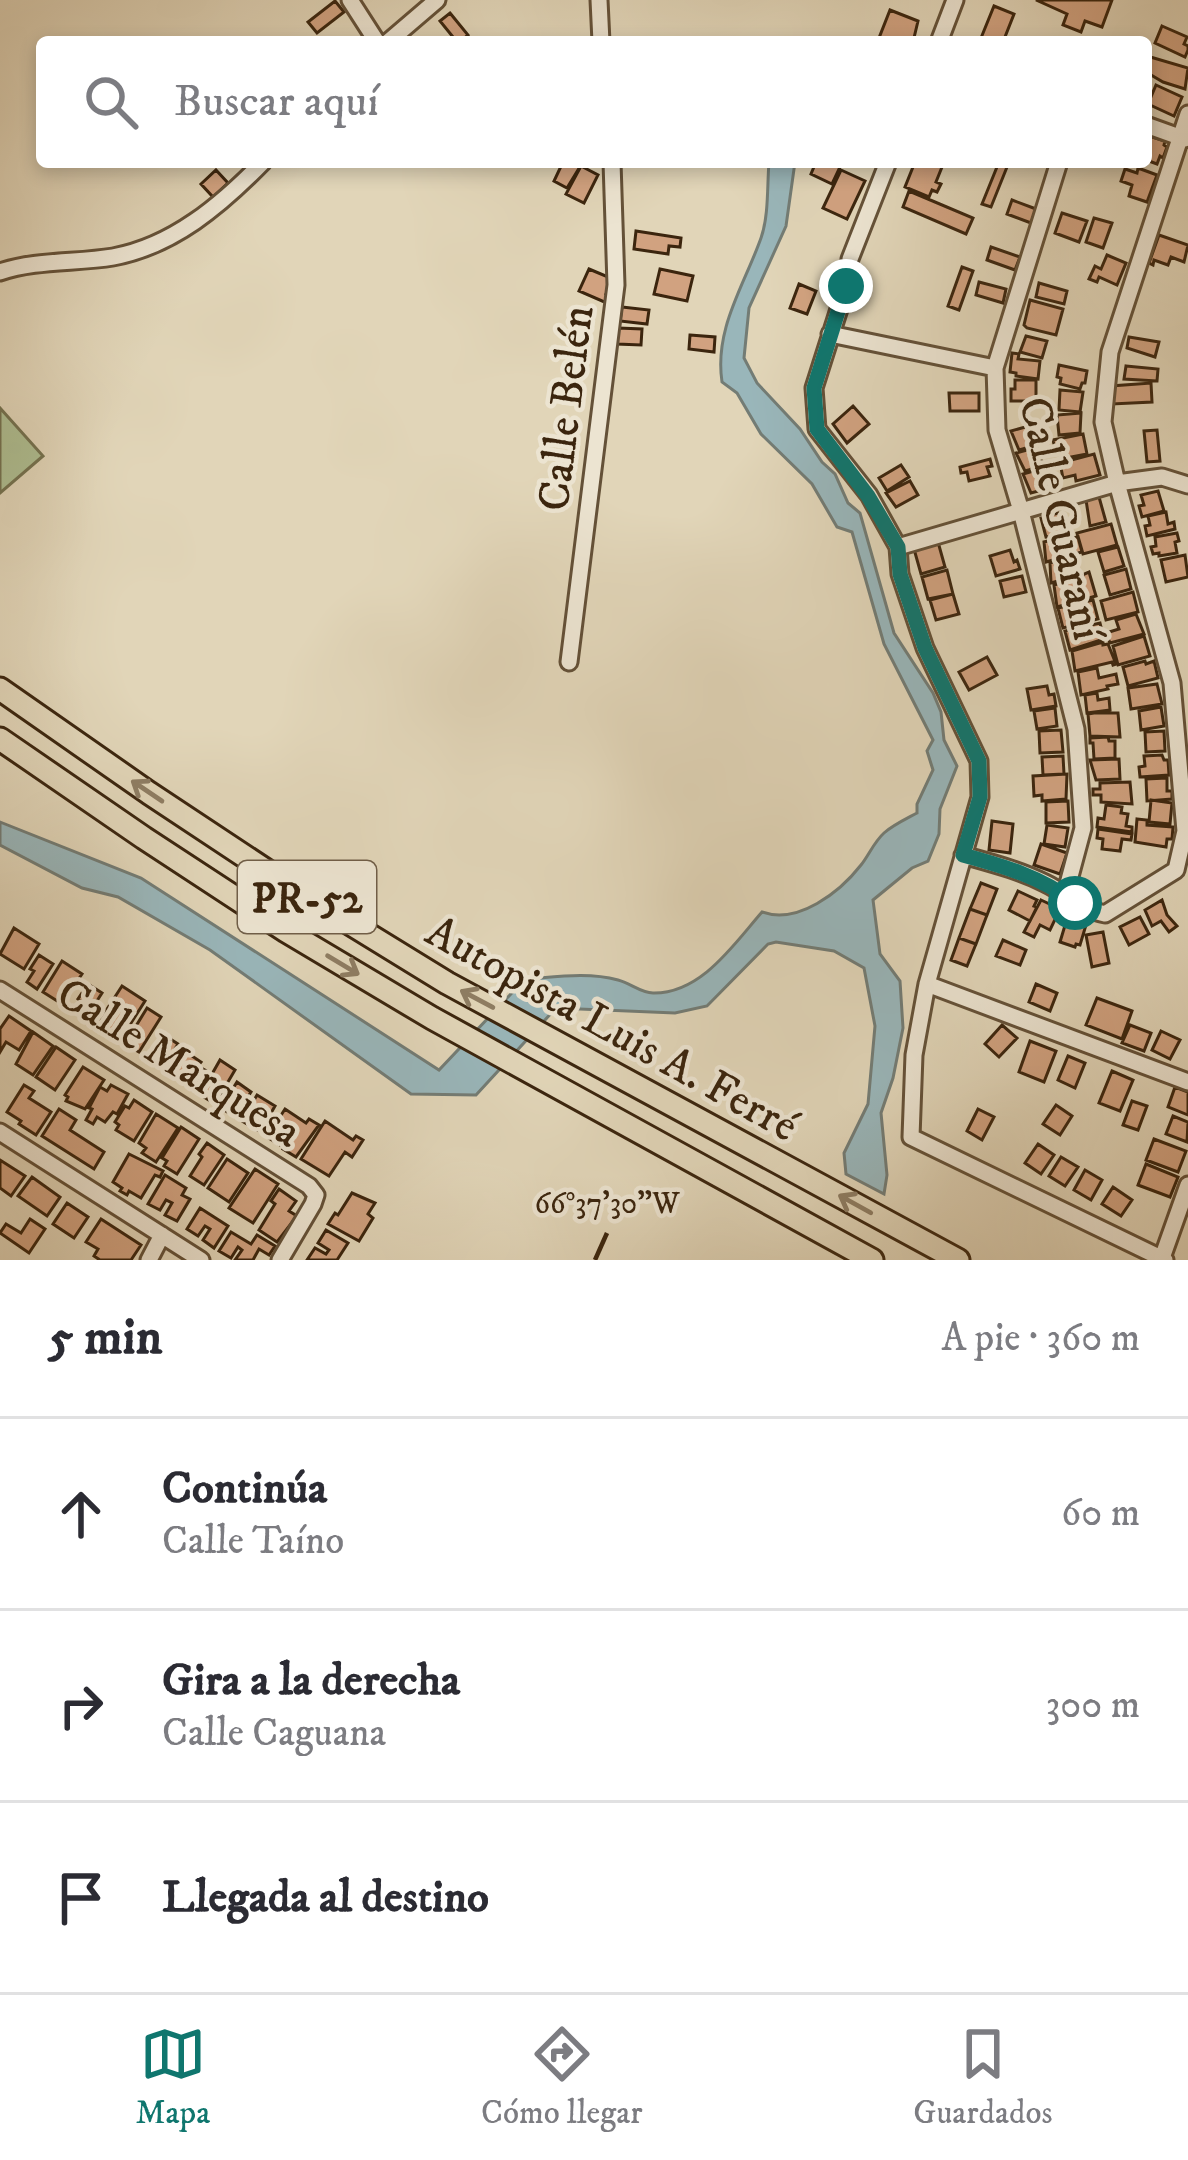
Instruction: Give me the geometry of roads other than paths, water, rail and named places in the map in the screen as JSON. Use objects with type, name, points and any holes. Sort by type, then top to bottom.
[{"type":"highway","name":"Autopista Luis A. Ferré","points":[[6,693],[366,936],[958,1260]]},
{"type":"highway","name":"Autopista Luis A. Ferré","points":[[0,739],[286,931],[433,1018],[872,1260]]},
{"type":"street","points":[[350,0],[373,36]]},
{"type":"street","points":[[395,36],[437,0]]},
{"type":"street","points":[[599,0],[601,36]]},
{"type":"street","points":[[941,36],[955,0]]},
{"type":"street","points":[[963,855],[1010,868],[1105,914],[1176,870],[1186,831],[1172,683],[1103,422],[1110,352],[1184,139],[1188,114]]},
{"type":"street","points":[[1152,127],[1184,139]]},
{"type":"street","points":[[0,272],[118,256],[172,237],[232,193],[256,168]]},
{"type":"street","name":"Calle Belén","points":[[569,662],[616,285],[607,168]]},
{"type":"street","points":[[850,259],[886,168]]},
{"type":"street","name":"Calle Guaraní","points":[[1057,168],[995,368],[997,430],[1076,728],[1083,828],[1065,895]]},
{"type":"street","points":[[846,286],[814,388],[817,429],[868,496],[898,547],[900,574],[925,648],[979,761],[980,797],[926,984],[914,1055],[911,1137],[1164,1259],[1188,1185]]},
{"type":"street","points":[[830,334],[995,368]]},
{"type":"street","points":[[898,547],[1117,483],[1162,477],[1188,485]]},
{"type":"street","points":[[926,984],[1188,1082]]},
{"type":"street","name":"Calle Marquesa","points":[[0,990],[309,1186],[316,1195],[313,1204],[280,1260]]},
{"type":"street","points":[[0,1132],[200,1260]]},
{"type":"street","points":[[149,1260],[162,1235]]},
{"type":"water","points":[[769,168],[794,168],[786,226],[749,308],[744,358],[757,383],[800,429],[835,474],[848,503],[860,513],[894,633],[933,693],[944,740],[957,766],[940,809],[939,834],[928,861],[873,900],[880,954],[900,981],[903,1028],[881,1113],[887,1175],[884,1194],[846,1174],[844,1153],[868,1104],[875,1026],[864,968],[834,951],[768,944],[707,1006],[675,1013],[556,1008],[476,1095],[411,1094],[210,950],[118,897],[82,888],[0,845],[0,822],[141,878],[439,1070],[525,979],[595,976],[649,993],[670,991],[715,965],[762,912],[776,915],[804,910],[842,886],[884,833],[917,813],[933,770],[927,751],[933,740],[884,644],[852,532],[837,527],[812,484],[761,434],[737,393],[722,382],[726,326],[767,210]]}]
